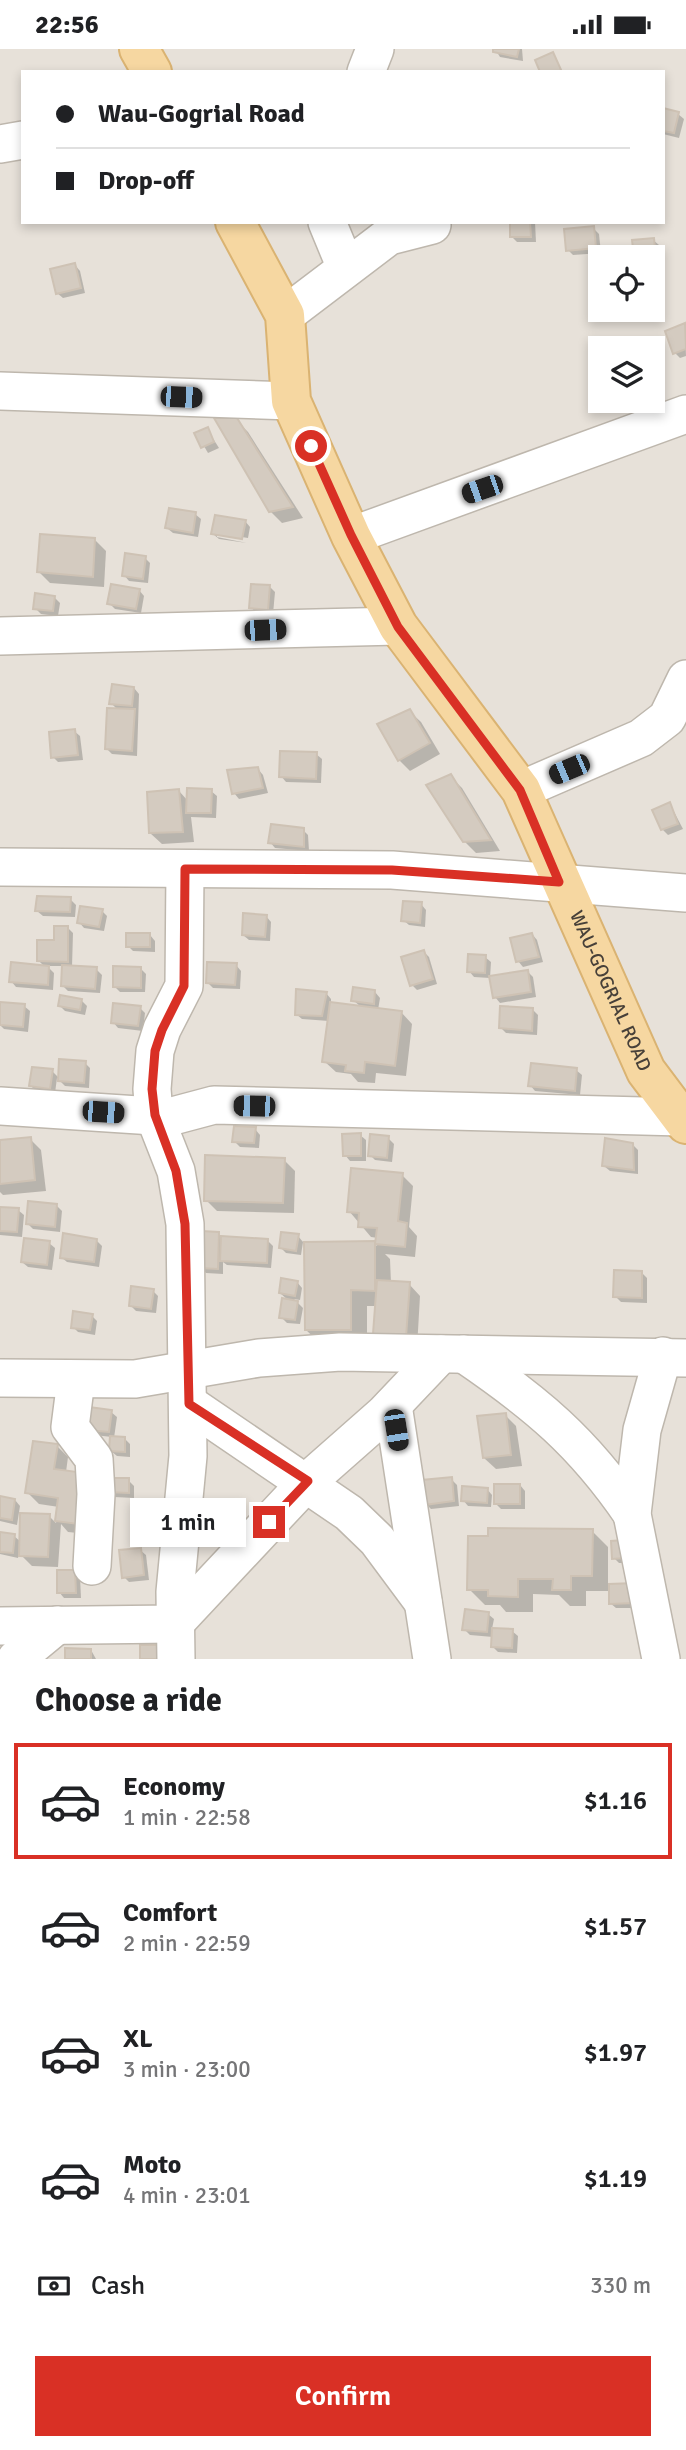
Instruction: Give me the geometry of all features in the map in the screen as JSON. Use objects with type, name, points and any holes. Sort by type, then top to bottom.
[{"type":"main road","points":[[139,49],[151,70]]},
{"type":"main road","name":"WAU-GOGRIAL ROAD","points":[[236,224],[285,315],[291,401],[351,535],[398,627],[520,790],[559,882],[646,1070],[683,1120]]},
{"type":"street","points":[[367,70],[375,49]]},
{"type":"street","points":[[0,144],[21,141]]},
{"type":"street","points":[[328,224],[346,268]]},
{"type":"street","points":[[285,315],[389,236],[432,225]]},
{"type":"street","points":[[0,391],[291,401]]},
{"type":"street","points":[[351,535],[686,414]]},
{"type":"street","points":[[0,636],[398,627]]},
{"type":"street","points":[[520,790],[641,738],[667,718],[686,678]]},
{"type":"street","points":[[0,867],[392,870],[686,893]]},
{"type":"street","points":[[175,1641],[185,1508],[189,1387],[185,1224],[176,1171],[155,1115],[152,1089],[155,1051],[162,1030],[184,986],[185,869]]},
{"type":"street","points":[[0,1106],[178,1116],[214,1105],[683,1120]]},
{"type":"street","points":[[0,1378],[135,1379],[189,1387],[296,1354],[674,1357],[642,1430],[632,1514],[662,1659]]},
{"type":"street","points":[[175,1641],[308,1481],[452,1354]]},
{"type":"street","points":[[452,1354],[517,1390],[567,1433],[591,1459],[632,1514]]},
{"type":"street","points":[[76,1380],[70,1427],[94,1459],[96,1494],[92,1566]]},
{"type":"street","points":[[189,1387],[349,1513],[377,1540],[423,1602]]},
{"type":"street","points":[[393,1405],[432,1659]]},
{"type":"street","points":[[0,1626],[57,1625],[175,1641]]},
{"type":"street","points":[[16,1659],[57,1625]]},
{"type":"shaded area","points":[[0,49],[686,49],[686,1659],[0,1659]]},
{"type":"building","points":[[493,49],[519,49],[517,57],[493,52]]},
{"type":"building","points":[[553,52],[561,70],[539,70],[535,60]]},
{"type":"building","points":[[665,108],[679,112],[674,133],[665,131]]},
{"type":"building","points":[[510,224],[530,224],[531,237],[510,237]]},
{"type":"building","points":[[594,226],[596,245],[588,245],[588,249],[566,251],[564,229]]},
{"type":"building","points":[[654,238],[655,245],[633,245],[632,240]]},
{"type":"building","points":[[75,263],[81,288],[56,294],[50,269]]},
{"type":"building","points":[[685,323],[686,349],[673,354],[665,331]]},
{"type":"building","points":[[214,418],[237,418],[293,507],[269,512]]},
{"type":"building","points":[[208,427],[214,442],[201,448],[194,433]]},
{"type":"building","points":[[169,508],[196,512],[193,533],[165,528]]},
{"type":"building","points":[[215,515],[246,520],[242,539],[211,534]]},
{"type":"building","points":[[40,534],[95,538],[93,577],[37,572]]},
{"type":"building","points":[[125,553],[146,556],[143,579],[122,576]]},
{"type":"building","points":[[111,584],[140,589],[136,609],[107,604]]},
{"type":"building","points":[[251,584],[270,585],[268,610],[249,608]]},
{"type":"building","points":[[35,593],[55,596],[53,611],[33,609]]},
{"type":"building","points":[[112,684],[134,687],[132,706],[109,704]]},
{"type":"building","points":[[107,708],[135,709],[132,751],[105,749]]},
{"type":"building","points":[[410,709],[430,743],[398,761],[377,724]]},
{"type":"building","points":[[75,729],[78,755],[51,758],[49,732]]},
{"type":"building","points":[[280,751],[317,752],[316,779],[279,777]]},
{"type":"building","points":[[258,767],[263,788],[232,794],[227,770]]},
{"type":"building","points":[[451,774],[491,840],[463,842],[426,785]]},
{"type":"building","points":[[187,788],[212,789],[211,813],[186,813]]},
{"type":"building","points":[[179,789],[183,832],[149,833],[147,792]]},
{"type":"building","points":[[670,802],[678,824],[661,830],[652,810]]},
{"type":"building","points":[[271,824],[304,828],[304,847],[268,843]]},
{"type":"building","points":[[37,896],[71,897],[70,912],[35,911]]},
{"type":"building","points":[[403,901],[422,902],[420,923],[401,921]]},
{"type":"building","points":[[80,906],[103,909],[99,927],[77,923]]},
{"type":"building","points":[[243,913],[267,915],[265,937],[242,935]]},
{"type":"building","points":[[54,926],[68,926],[68,962],[37,961],[37,940],[54,940]]},
{"type":"building","points":[[126,933],[150,933],[150,947],[126,947]]},
{"type":"building","points":[[532,933],[539,957],[516,962],[510,938]]},
{"type":"building","points":[[424,950],[433,979],[410,986],[401,957]]},
{"type":"building","points":[[468,954],[486,955],[485,973],[467,972]]},
{"type":"building","points":[[11,962],[49,966],[48,985],[9,982]]},
{"type":"building","points":[[207,962],[237,963],[235,985],[206,983]]},
{"type":"building","points":[[62,965],[97,967],[95,989],[61,986]]},
{"type":"building","points":[[113,966],[141,967],[141,988],[113,987]]},
{"type":"building","points":[[528,970],[531,992],[493,998],[489,976]]},
{"type":"building","points":[[353,987],[375,990],[374,1004],[351,1001]]},
{"type":"building","points":[[296,989],[327,992],[322,1016],[295,1015]]},
{"type":"building","points":[[60,995],[82,999],[80,1010],[58,1006]]},
{"type":"building","points":[[0,1002],[25,1004],[23,1027],[0,1025]]},
{"type":"building","points":[[330,1002],[402,1011],[395,1066],[365,1062],[364,1073],[345,1071],[346,1065],[322,1062]]},
{"type":"building","points":[[113,1003],[141,1006],[138,1026],[111,1023]]},
{"type":"building","points":[[500,1006],[533,1008],[532,1031],[499,1028]]},
{"type":"building","points":[[59,1059],[86,1061],[84,1083],[58,1081]]},
{"type":"building","points":[[531,1063],[577,1068],[575,1091],[528,1086]]},
{"type":"building","points":[[32,1067],[53,1069],[50,1089],[29,1086]]},
{"type":"building","points":[[234,1126],[256,1127],[254,1143],[232,1142]]},
{"type":"building","points":[[361,1133],[361,1156],[343,1156],[342,1134]]},
{"type":"building","points":[[370,1134],[389,1136],[387,1158],[368,1156]]},
{"type":"building","points":[[31,1137],[35,1180],[0,1184],[0,1140]]},
{"type":"building","points":[[605,1138],[633,1143],[634,1170],[602,1166]]},
{"type":"building","points":[[205,1155],[285,1158],[283,1203],[204,1201]]},
{"type":"building","points":[[351,1168],[403,1173],[398,1221],[407,1223],[405,1247],[375,1244],[377,1228],[358,1227],[359,1213],[347,1212]]},
{"type":"building","points":[[28,1201],[57,1204],[55,1227],[26,1224]]},
{"type":"building","points":[[0,1207],[19,1208],[17,1232],[0,1231]]},
{"type":"building","points":[[201,1231],[219,1232],[218,1269],[199,1268]]},
{"type":"building","points":[[281,1232],[299,1234],[296,1251],[279,1248]]},
{"type":"building","points":[[63,1233],[97,1239],[94,1262],[60,1258]]},
{"type":"building","points":[[221,1236],[268,1239],[267,1263],[220,1261]]},
{"type":"building","points":[[24,1238],[50,1241],[47,1265],[21,1262]]},
{"type":"building","points":[[375,1241],[375,1291],[351,1290],[351,1330],[305,1330],[304,1242]]},
{"type":"building","points":[[614,1270],[642,1271],[642,1298],[613,1297]]},
{"type":"building","points":[[281,1278],[298,1281],[295,1296],[279,1293]]},
{"type":"building","points":[[377,1280],[410,1282],[406,1337],[373,1334]]},
{"type":"building","points":[[131,1286],[154,1289],[151,1309],[129,1306]]},
{"type":"building","points":[[282,1298],[298,1301],[295,1320],[279,1318]]},
{"type":"building","points":[[73,1311],[93,1314],[90,1330],[71,1328]]},
{"type":"building","points":[[89,1407],[112,1410],[109,1432],[86,1430]]},
{"type":"building","points":[[506,1413],[511,1455],[483,1458],[477,1416]]},
{"type":"building","points":[[110,1436],[125,1437],[125,1452],[109,1451]]},
{"type":"building","points":[[33,1441],[58,1444],[54,1469],[85,1473],[78,1524],[55,1521],[58,1498],[25,1493]]},
{"type":"building","points":[[452,1477],[454,1501],[424,1505],[422,1480]]},
{"type":"building","points":[[108,1478],[129,1478],[129,1493],[107,1492]]},
{"type":"building","points":[[494,1484],[520,1484],[520,1504],[494,1504]]},
{"type":"building","points":[[462,1486],[488,1488],[487,1503],[461,1501]]},
{"type":"building","points":[[0,1496],[15,1499],[12,1520],[0,1518]]},
{"type":"building","points":[[20,1513],[50,1514],[48,1557],[19,1556]]},
{"type":"building","points":[[488,1528],[593,1529],[592,1576],[571,1576],[571,1590],[552,1590],[553,1579],[518,1579],[518,1597],[488,1596],[488,1590],[467,1590],[468,1536],[488,1536]]},
{"type":"building","points":[[0,1532],[15,1534],[13,1553],[0,1552]]},
{"type":"building","points":[[624,1540],[625,1558],[612,1559],[611,1541]]},
{"type":"building","points":[[141,1548],[144,1575],[122,1578],[119,1550]]},
{"type":"building","points":[[57,1570],[75,1570],[76,1593],[57,1593]]},
{"type":"building","points":[[635,1583],[635,1603],[609,1604],[609,1584]]},
{"type":"building","points":[[465,1609],[489,1612],[487,1632],[462,1630]]},
{"type":"building","points":[[492,1628],[513,1629],[512,1648],[491,1647]]},
{"type":"building","points":[[140,1645],[159,1645],[170,1659],[140,1659]]},
{"type":"building","points":[[65,1648],[91,1649],[91,1659],[65,1659]]},
{"type":"route","points":[[269,1522],[308,1481],[189,1404],[185,1224],[176,1171],[155,1115],[152,1089],[155,1051],[169,1013],[180,998],[184,986],[185,869],[392,870],[559,882],[520,790],[398,627],[372,579],[311,446]]}]
